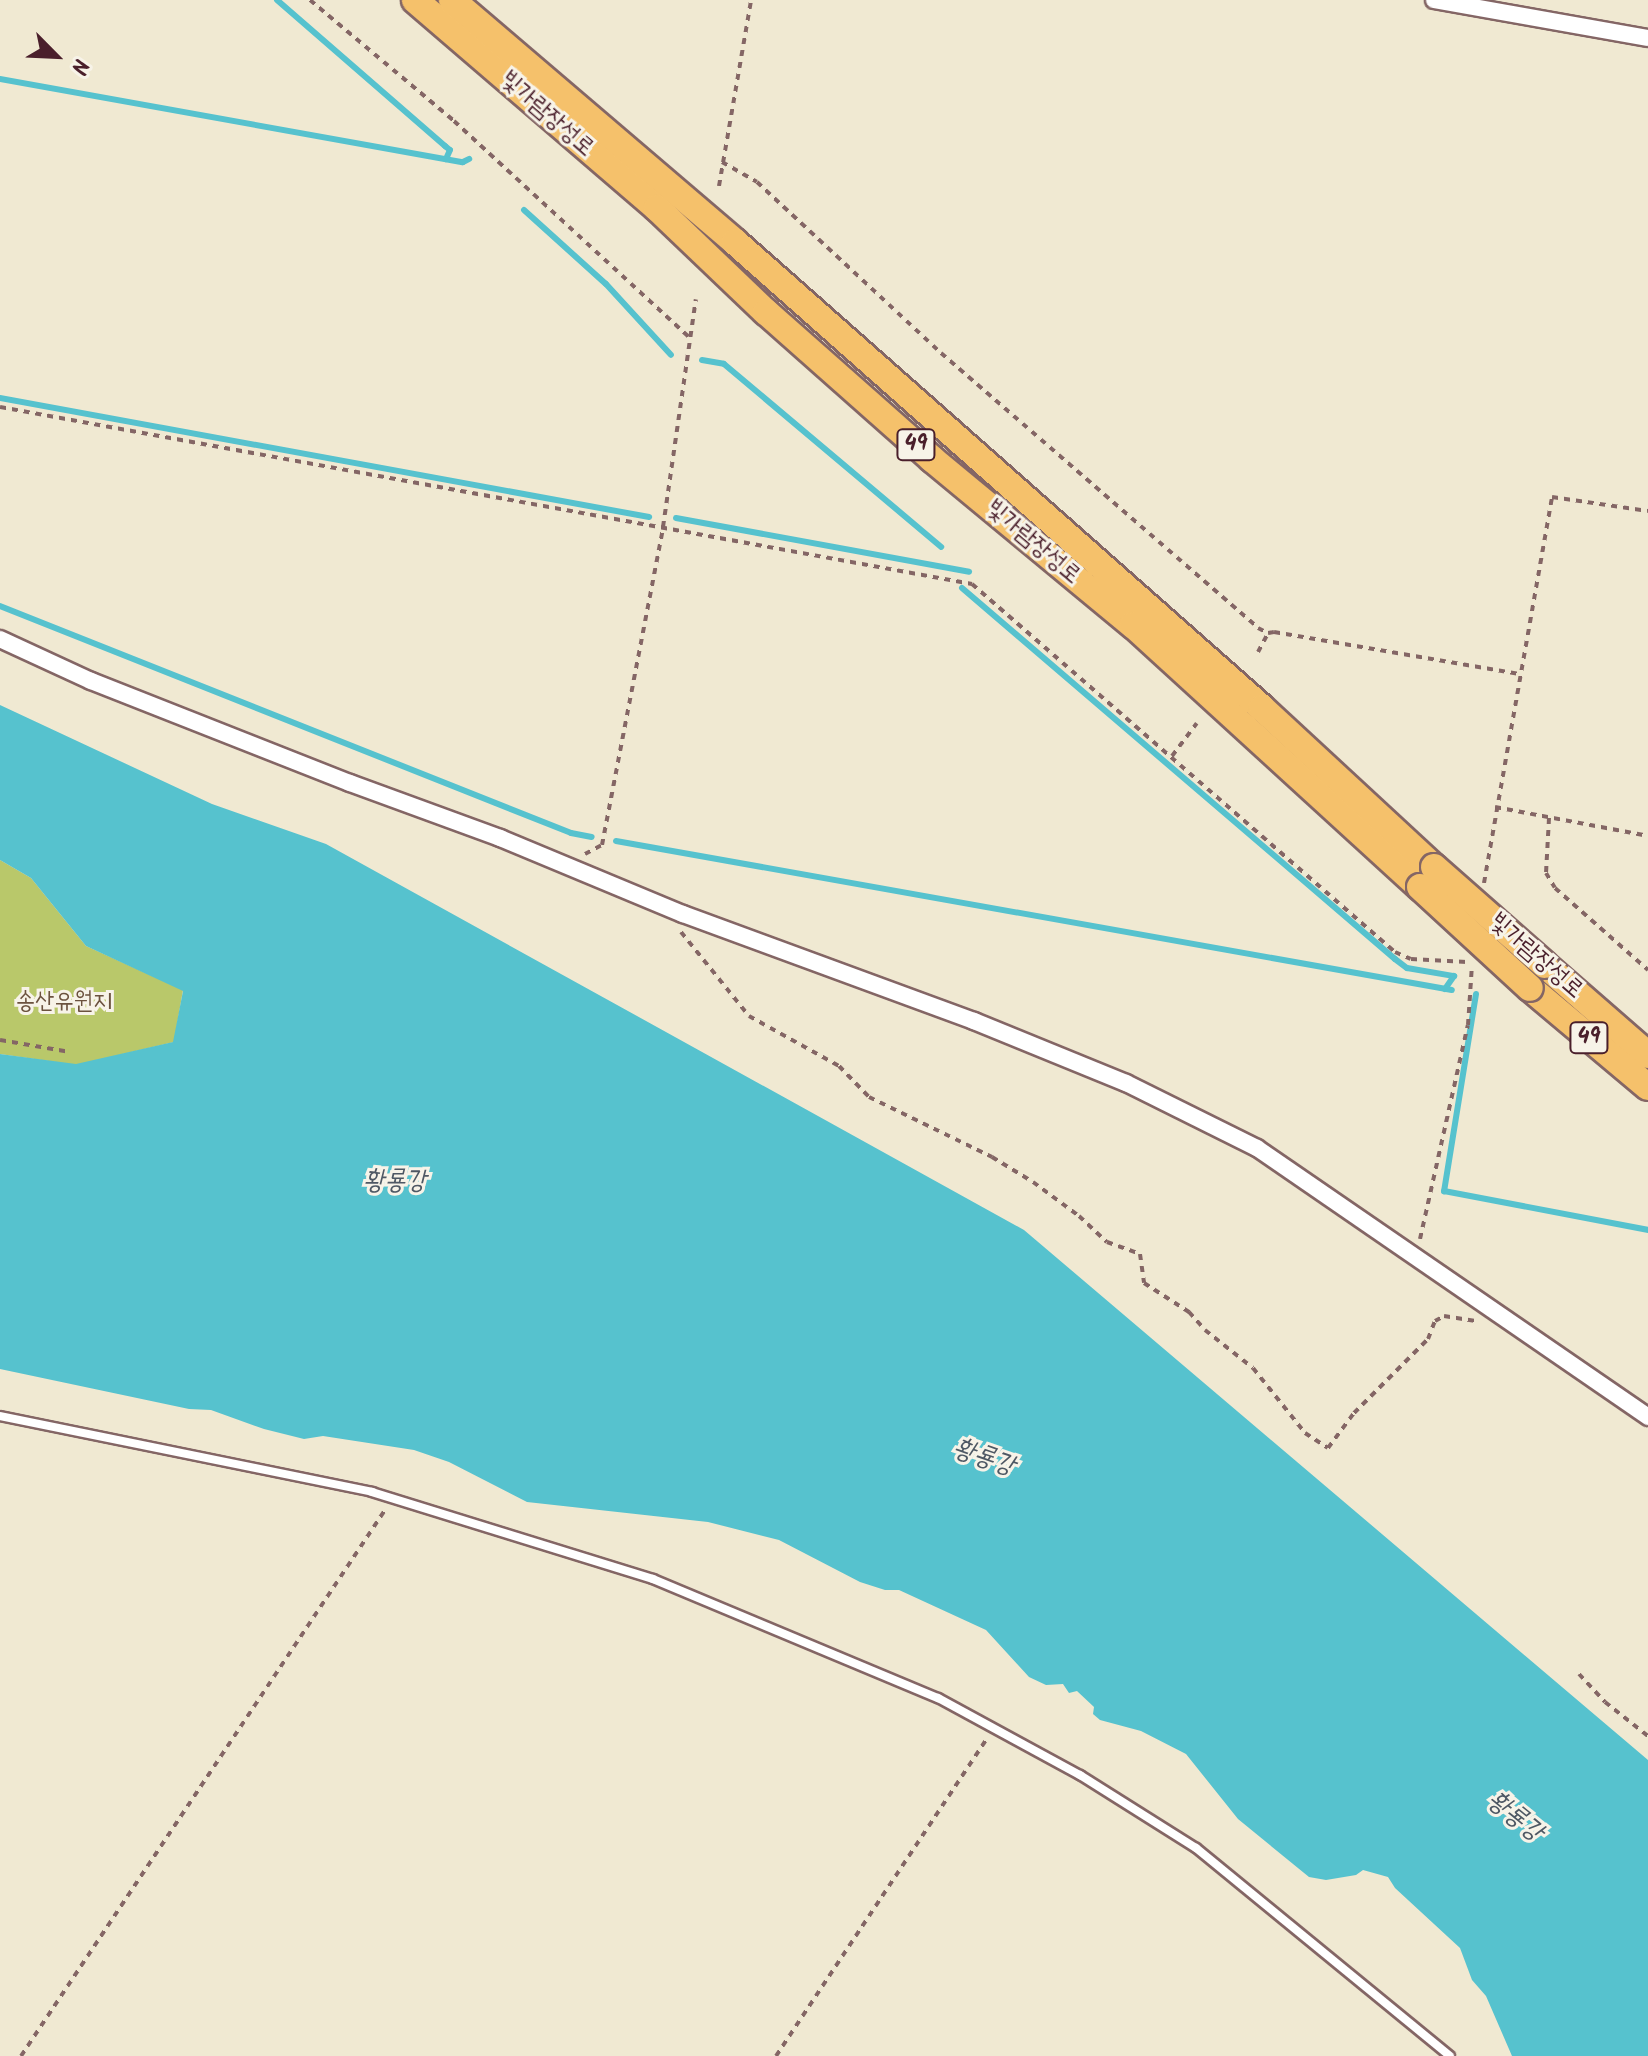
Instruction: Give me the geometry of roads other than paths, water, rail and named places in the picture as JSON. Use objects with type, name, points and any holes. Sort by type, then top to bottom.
[{"type":"highway","name":"빛가람장성로","points":[[415,0],[657,208],[766,312],[932,459],[1133,625],[1427,877],[1545,965],[1648,1055]]},
{"type":"highway","name":"빛가람장성로","points":[[452,0],[1262,708],[1530,988],[1648,1087]]},
{"type":"street","points":[[1434,0],[1648,38]]},
{"type":"street","points":[[0,639],[91,681],[500,838],[683,914],[974,1021],[1126,1083],[1257,1148],[1648,1417]]},
{"type":"lane","points":[[0,1416],[393,1498],[653,1579],[938,1698],[1080,1775],[1196,1848],[1450,2056]]},
{"type":"water","name":"황룡강","points":[[0,705],[212,804],[326,844],[1024,1230],[1648,1760],[1648,2056],[1512,2056],[1486,1996],[1472,1980],[1460,1948],[1395,1888],[1388,1877],[1363,1870],[1356,1875],[1326,1880],[1309,1877],[1238,1819],[1186,1754],[1141,1731],[1100,1720],[1093,1714],[1094,1707],[1077,1691],[1069,1693],[1063,1684],[1046,1685],[1029,1677],[986,1630],[899,1590],[885,1590],[860,1582],[779,1540],[708,1522],[527,1502],[449,1462],[414,1450],[323,1436],[304,1439],[211,1410],[189,1409],[0,1369],[0,1054],[76,1064],[173,1042],[183,991],[86,946],[31,878],[0,860]]},
{"type":"waterway","points":[[277,0],[450,150],[446,159]]},
{"type":"waterway","points":[[0,79],[463,162],[469,159]]},
{"type":"waterway","points":[[524,210],[606,284],[671,355]]},
{"type":"waterway","points":[[702,360],[724,364],[941,547]]},
{"type":"waterway","points":[[0,398],[649,517]]},
{"type":"waterway","points":[[676,518],[969,572]]},
{"type":"waterway","points":[[962,588],[1395,959],[1407,968],[1454,976],[1445,989]]},
{"type":"waterway","points":[[0,606],[571,833],[592,837]]},
{"type":"waterway","points":[[616,841],[1452,990]]},
{"type":"waterway","points":[[1476,994],[1444,1191],[1648,1230]]},
{"type":"park label","name":"송산유원지","points":[[64,1002]]}]
